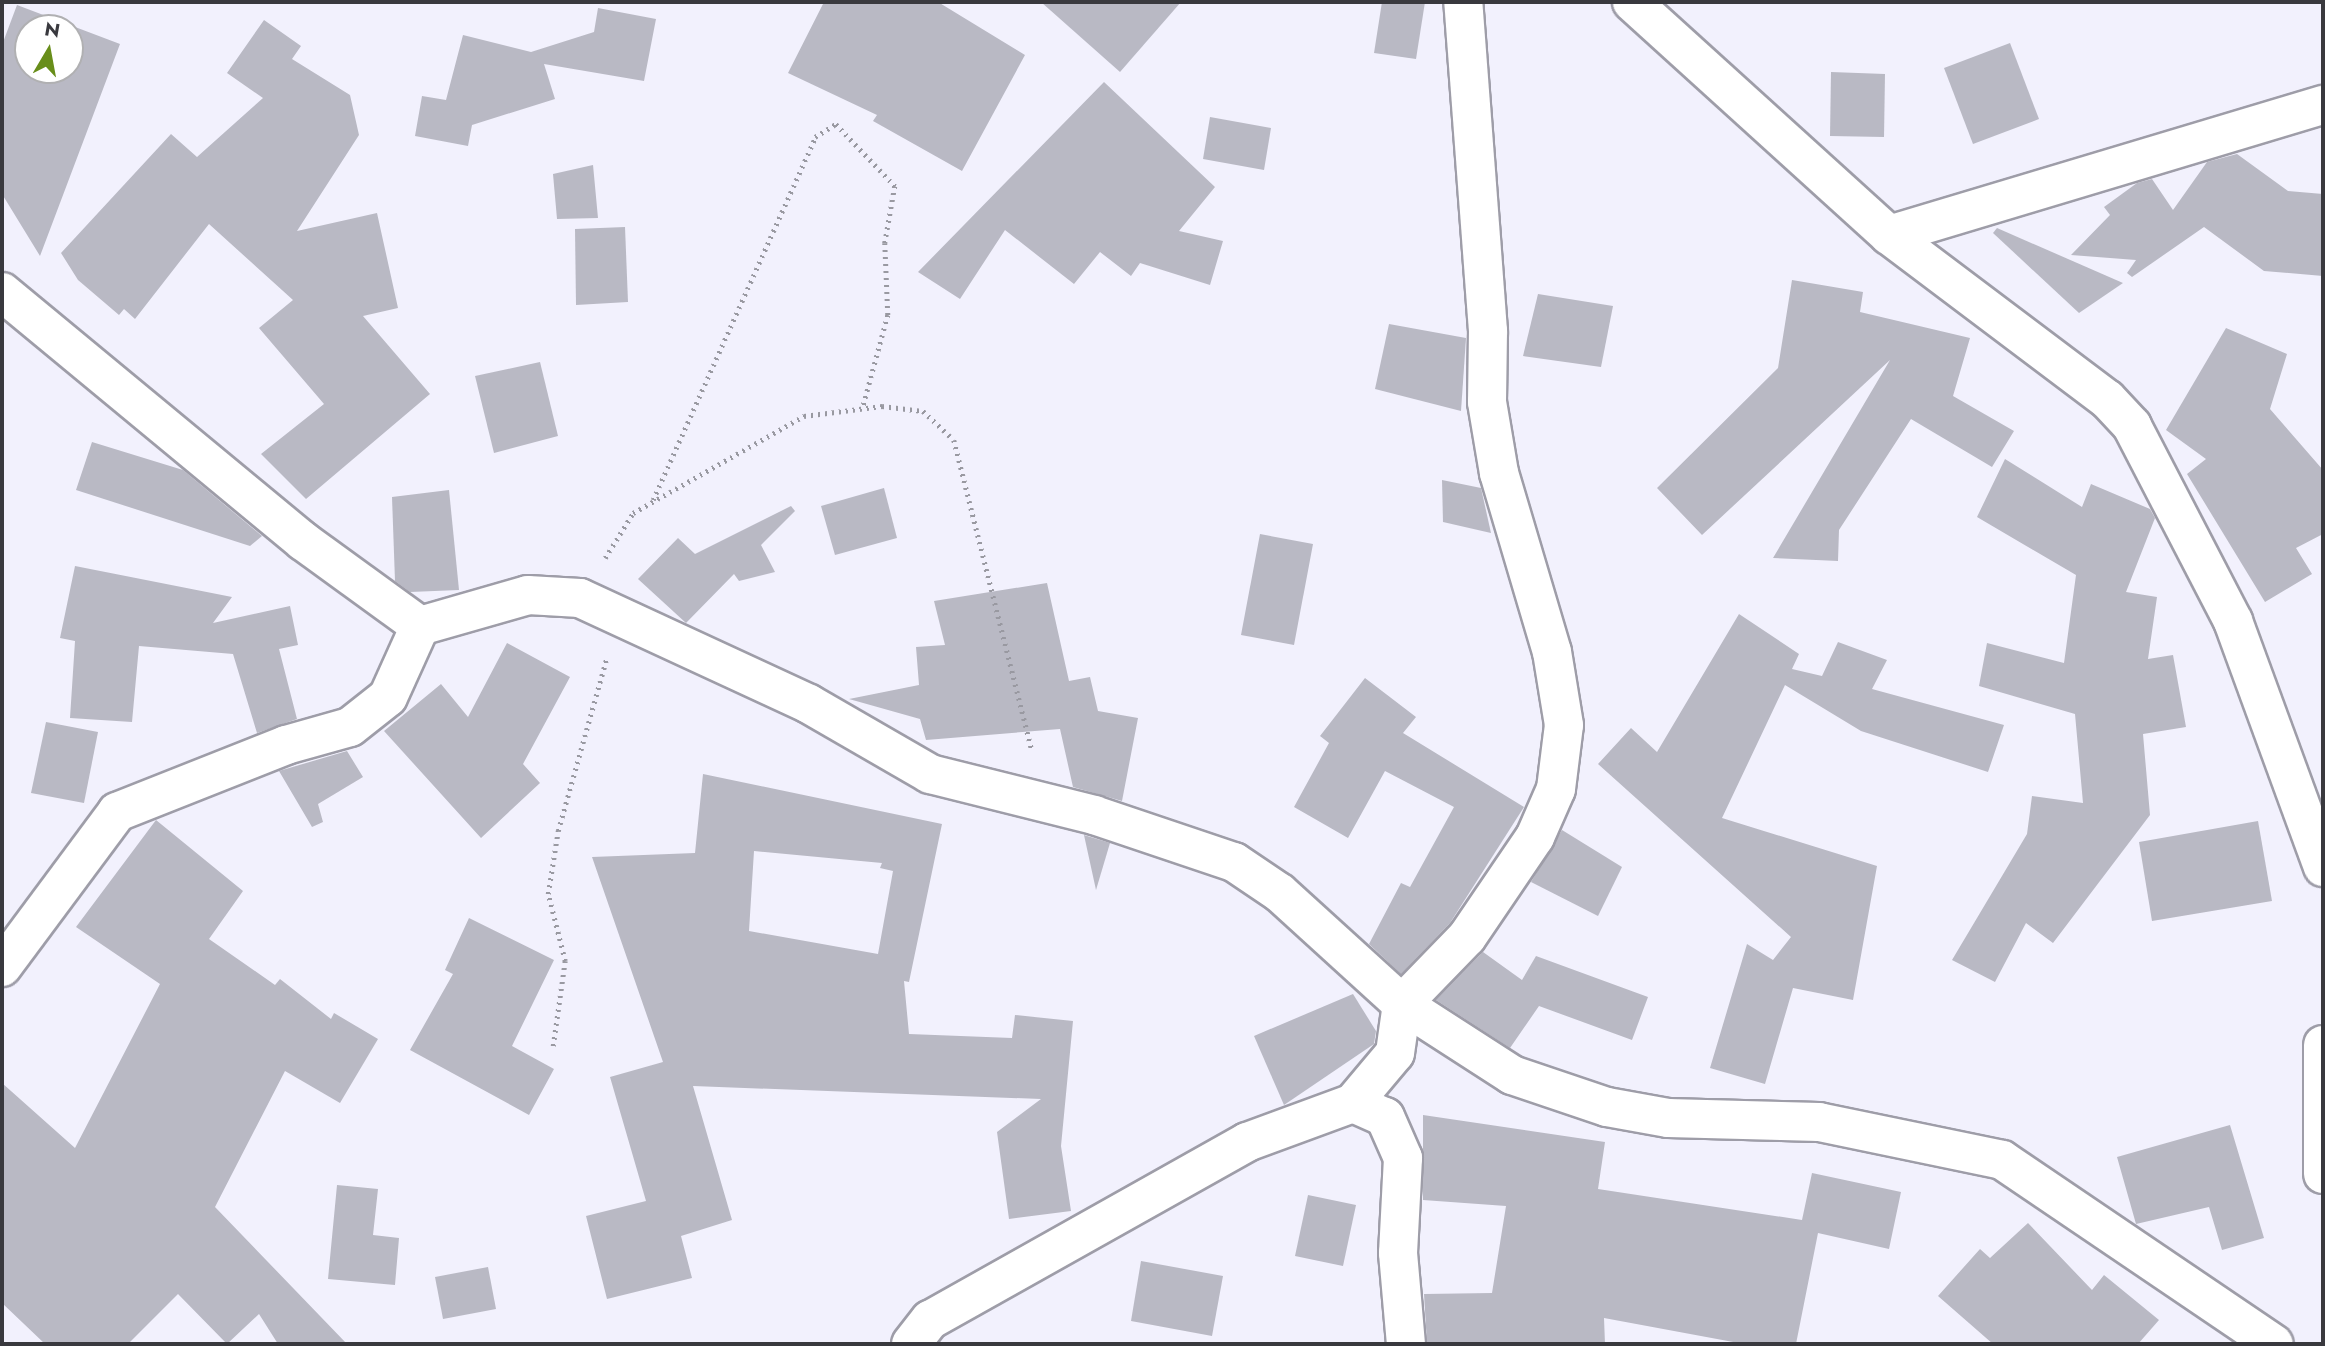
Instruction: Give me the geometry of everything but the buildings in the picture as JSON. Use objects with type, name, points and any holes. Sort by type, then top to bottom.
[{"type":"street","points":[[911,1344],[930,1320],[1247,1142],[1353,1103],[1395,1053],[1402,1004],[1467,937],[1535,837],[1556,789],[1564,724],[1552,652],[1499,473],[1487,402],[1488,331],[1463,2]]},
{"type":"street","points":[[1632,2],[1889,235],[2107,399],[2133,426],[2233,621],[2323,867]]},
{"type":"street","points":[[1889,235],[2323,105]]},
{"type":"street","points":[[2,292],[303,541],[420,626]]},
{"type":"street","points":[[2,967],[117,812],[286,745],[350,727],[378,710],[420,626],[528,595],[580,598],[618,612],[809,704],[930,774],[1047,802],[1234,862],[1280,893],[1402,1004],[1512,1075],[1607,1107],[1668,1118],[1819,1122],[2002,1160],[2274,1344]]},
{"type":"street","points":[[2323,1045],[2323,1174]]},
{"type":"street","points":[[1353,1103],[1385,1117],[1403,1158],[1398,1254],[1406,1344]]},
{"type":"path","points":[[653,501],[815,137],[836,124],[895,186],[886,243],[888,315],[863,407]]},
{"type":"path","points":[[580,598],[633,513],[804,416],[863,407],[923,411],[954,440],[1047,802]]},
{"type":"path","points":[[553,1046],[565,961],[548,894],[554,856],[618,612]]}]
